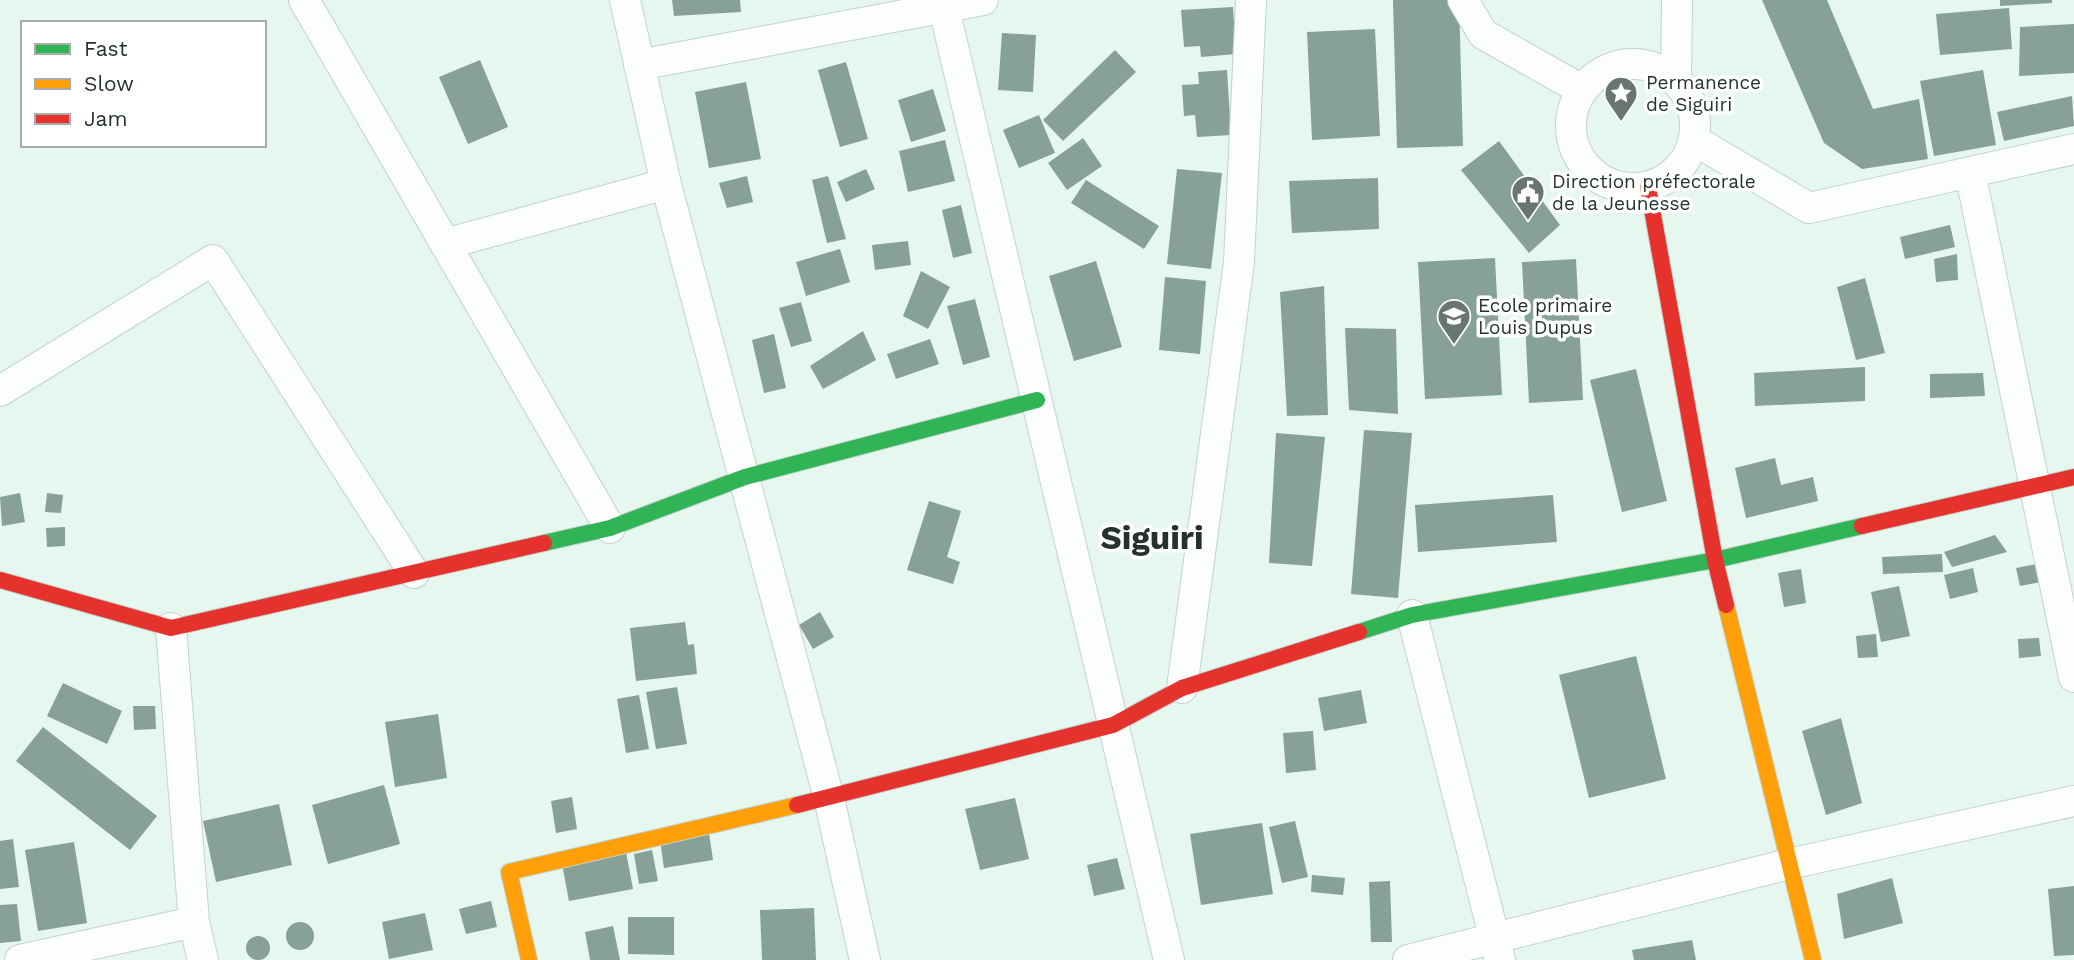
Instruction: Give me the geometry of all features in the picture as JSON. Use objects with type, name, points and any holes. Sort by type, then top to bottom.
[{"type":"street","points":[[304,0],[610,528]]},
{"type":"street","points":[[625,0],[666,184],[829,798],[865,960]]},
{"type":"street","points":[[639,65],[943,4],[983,0]]},
{"type":"street","points":[[1182,688],[1240,262],[1251,0]]},
{"type":"street","points":[[1462,0],[1483,34],[1582,90]]},
{"type":"street","points":[[1676,80],[1677,0]]},
{"type":"street","points":[[943,4],[1169,960]]},
{"type":"street","points":[[1637,64],[1659,69],[1676,80],[1689,98],[1695,119],[1694,140],[1688,157],[1677,170],[1664,181],[1648,187],[1626,188],[1606,182],[1588,170],[1576,152],[1571,131],[1573,110],[1582,90],[1597,75],[1616,65],[1637,64]]},
{"type":"street","points":[[1694,140],[1809,208],[2074,149]]},
{"type":"street","points":[[1970,172],[2074,677]]},
{"type":"street","points":[[445,244],[666,184]]},
{"type":"street","points":[[1648,187],[1715,560],[1813,960]]},
{"type":"street","points":[[0,391],[213,260],[414,573]]},
{"type":"street","points":[[0,580],[171,628],[610,528],[745,477],[1037,400]]},
{"type":"street","points":[[529,960],[509,872],[829,798],[1113,725],[1182,688],[1412,615],[1715,560],[2074,477]]},
{"type":"street","points":[[1412,615],[1498,949]]},
{"type":"street","points":[[171,628],[194,922],[203,960]]},
{"type":"street","points":[[1408,960],[1498,949],[1789,864],[2074,801]]},
{"type":"street","points":[[20,960],[194,922]]},
{"type":"building","points":[[672,0],[740,0],[741,12],[674,16]]},
{"type":"building","points":[[1393,0],[1459,0],[1463,146],[1397,148]]},
{"type":"building","points":[[1762,0],[1827,0],[1873,109],[1919,99],[1928,159],[1862,169],[1824,143]]},
{"type":"building","points":[[2000,0],[2052,0],[2052,3],[2000,6]]},
{"type":"building","points":[[1233,7],[1236,54],[1201,57],[1200,46],[1184,47],[1181,10]]},
{"type":"building","points":[[2009,8],[2012,49],[1940,55],[1936,14]]},
{"type":"building","points":[[2074,24],[2074,73],[2019,76],[2020,27]]},
{"type":"building","points":[[1375,29],[1380,136],[1312,140],[1307,32]]},
{"type":"building","points":[[1002,33],[1036,35],[1033,92],[998,90]]},
{"type":"building","points":[[1115,50],[1136,72],[1063,141],[1043,120]]},
{"type":"building","points":[[480,60],[508,127],[468,144],[439,77]]},
{"type":"building","points":[[846,62],[868,139],[840,147],[818,70]]},
{"type":"building","points":[[1227,70],[1231,135],[1197,137],[1195,115],[1184,116],[1182,85],[1199,84],[1198,72]]},
{"type":"building","points":[[1983,70],[1996,145],[1934,156],[1920,81]]},
{"type":"building","points":[[746,82],[761,159],[709,168],[695,92]]},
{"type":"building","points":[[933,89],[946,131],[911,142],[898,100]]},
{"type":"building","points":[[2072,96],[2074,126],[2004,141],[1997,112]]},
{"type":"building","points":[[1039,115],[1055,153],[1019,168],[1003,130]]},
{"type":"building","points":[[1083,138],[1102,166],[1067,190],[1048,163]]},
{"type":"building","points":[[945,140],[955,181],[908,192],[899,151]]},
{"type":"building","points":[[1499,141],[1560,225],[1529,253],[1461,170]]},
{"type":"building","points":[[866,169],[875,189],[846,202],[837,182]]},
{"type":"building","points":[[1177,169],[1222,173],[1211,269],[1167,264]]},
{"type":"building","points":[[747,176],[753,202],[727,208],[719,183]]},
{"type":"building","points":[[828,176],[846,239],[827,243],[812,180]]},
{"type":"building","points":[[1378,178],[1379,229],[1292,233],[1289,181]]},
{"type":"building","points":[[1086,180],[1159,226],[1144,249],[1071,203]]},
{"type":"building","points":[[961,205],[972,253],[953,258],[942,210]]},
{"type":"building","points":[[1950,225],[1955,247],[1905,259],[1900,237]]},
{"type":"building","points":[[908,241],[911,265],[875,270],[872,245]]},
{"type":"building","points":[[840,249],[850,282],[806,296],[796,262]]},
{"type":"building","points":[[1957,254],[1958,280],[1936,282],[1934,259]]},
{"type":"building","points":[[1495,258],[1502,395],[1425,399],[1418,262]]},
{"type":"building","points":[[1576,259],[1583,400],[1529,403],[1522,262]]},
{"type":"building","points":[[1096,261],[1122,347],[1074,361],[1049,276]]},
{"type":"building","points":[[921,271],[950,287],[928,329],[903,316]]},
{"type":"building","points":[[1165,277],[1206,281],[1200,354],[1159,350]]},
{"type":"building","points":[[1865,278],[1885,353],[1856,360],[1837,287]]},
{"type":"building","points":[[1324,286],[1328,415],[1287,416],[1280,292]]},
{"type":"building","points":[[975,299],[990,357],[963,365],[947,306]]},
{"type":"building","points":[[801,302],[812,341],[791,347],[779,308]]},
{"type":"building","points":[[1345,328],[1396,329],[1398,414],[1349,410]]},
{"type":"building","points":[[863,331],[876,360],[823,389],[810,366]]},
{"type":"building","points":[[774,334],[786,388],[764,393],[752,340]]},
{"type":"building","points":[[930,339],[939,364],[896,379],[887,354]]},
{"type":"building","points":[[1865,367],[1865,401],[1755,406],[1754,373]]},
{"type":"building","points":[[1636,369],[1667,501],[1622,512],[1590,380]]},
{"type":"building","points":[[1983,373],[1985,396],[1930,398],[1930,374]]},
{"type":"building","points":[[1364,430],[1412,433],[1398,598],[1351,594]]},
{"type":"building","points":[[1276,433],[1325,437],[1312,566],[1269,563]]},
{"type":"building","points":[[1775,458],[1781,485],[1813,477],[1818,501],[1746,518],[1735,468]]},
{"type":"building","points":[[20,493],[25,522],[2,526],[0,497]]},
{"type":"building","points":[[47,493],[63,495],[61,513],[45,512]]},
{"type":"building","points":[[1553,495],[1557,542],[1418,552],[1415,505]]},
{"type":"building","points":[[929,501],[961,511],[947,557],[960,562],[953,584],[907,570]]},
{"type":"building","points":[[65,527],[65,546],[47,547],[46,528]]},
{"type":"building","points":[[1995,535],[2007,552],[1952,567],[1944,552]]},
{"type":"building","points":[[1942,554],[1943,572],[1883,574],[1882,557]]},
{"type":"building","points":[[2037,564],[2041,582],[2020,586],[2016,568]]},
{"type":"building","points":[[1973,568],[1978,592],[1950,599],[1944,575]]},
{"type":"building","points":[[1801,569],[1806,603],[1784,607],[1778,573]]},
{"type":"building","points":[[1899,586],[1910,636],[1881,642],[1871,592]]},
{"type":"building","points":[[820,612],[834,637],[813,649],[799,625]]},
{"type":"building","points":[[685,622],[688,645],[694,644],[697,674],[636,681],[630,628]]},
{"type":"building","points":[[1876,634],[1878,657],[1858,658],[1856,636]]},
{"type":"building","points":[[2039,638],[2041,656],[2019,658],[2018,639]]},
{"type":"building","points":[[1636,656],[1666,779],[1589,798],[1559,675]]},
{"type":"building","points":[[63,683],[122,711],[107,744],[47,716]]},
{"type":"building","points":[[677,687],[687,744],[656,749],[646,692]]},
{"type":"building","points":[[1361,690],[1367,723],[1324,731],[1318,698]]},
{"type":"building","points":[[639,695],[649,749],[626,753],[617,699]]},
{"type":"building","points":[[133,706],[155,706],[156,729],[134,730]]},
{"type":"building","points":[[438,714],[447,778],[395,787],[385,722]]},
{"type":"building","points":[[1841,718],[1862,803],[1826,815],[1802,731]]},
{"type":"building","points":[[43,727],[157,816],[130,850],[16,761]]},
{"type":"building","points":[[1313,731],[1316,770],[1286,773],[1283,733]]},
{"type":"building","points":[[384,785],[400,844],[328,864],[312,805]]},
{"type":"building","points":[[572,797],[577,829],[556,833],[551,801]]},
{"type":"building","points":[[1015,798],[1029,859],[980,870],[965,809]]},
{"type":"building","points":[[279,804],[292,865],[216,882],[203,821]]},
{"type":"building","points":[[1295,821],[1308,877],[1282,883],[1269,827]]},
{"type":"building","points":[[1262,823],[1273,894],[1201,905],[1190,834]]},
{"type":"building","points":[[709,833],[713,860],[664,868],[660,840]]},
{"type":"building","points":[[13,839],[19,887],[0,889],[0,841]]},
{"type":"building","points":[[74,842],[87,923],[38,931],[25,850]]},
{"type":"building","points":[[652,850],[658,881],[639,884],[634,854]]},
{"type":"building","points":[[626,852],[633,889],[569,901],[562,864]]},
{"type":"building","points":[[1117,858],[1125,889],[1094,896],[1087,865]]},
{"type":"building","points":[[1312,875],[1345,878],[1343,895],[1311,892]]},
{"type":"building","points":[[1892,878],[1903,923],[1844,939],[1837,894]]},
{"type":"building","points":[[1390,881],[1392,942],[1371,942],[1369,882]]},
{"type":"building","points":[[2074,886],[2074,955],[2054,956],[2048,889]]},
{"type":"building","points":[[491,901],[497,927],[466,934],[459,909]]},
{"type":"building","points":[[17,904],[21,941],[0,943],[0,905]]},
{"type":"building","points":[[814,908],[816,960],[762,960],[760,910]]},
{"type":"building","points":[[425,913],[433,950],[389,959],[382,922]]},
{"type":"building","points":[[628,917],[674,917],[674,955],[628,954]]},
{"type":"building","points":[[300,922],[310,926],[314,936],[310,946],[300,950],[290,946],[286,936],[290,926]]},
{"type":"building","points":[[613,926],[620,960],[590,960],[585,932]]},
{"type":"building","points":[[258,936],[267,939],[270,948],[267,957],[258,960],[249,957],[246,948],[249,939]]},
{"type":"building","points":[[1692,940],[1696,960],[1634,960],[1632,950]]},
{"type":"traffic: fast","points":[[544,543],[610,528],[745,477],[1037,400]]},
{"type":"traffic: fast","points":[[1359,632],[1412,615],[1715,560],[1862,526]]},
{"type":"traffic: slow","points":[[1726,605],[1813,960]]},
{"type":"traffic: slow","points":[[529,960],[509,872],[797,805]]},
{"type":"traffic: jam","points":[[1648,187],[1715,560],[1726,605]]},
{"type":"traffic: jam","points":[[1862,526],[2074,477]]},
{"type":"traffic: jam","points":[[0,580],[171,628],[544,543]]},
{"type":"traffic: jam","points":[[797,805],[1113,725],[1182,688],[1359,632]]},
{"type":"place","name":"Permanence de Siguiri","points":[[1621,123]]},
{"type":"place","name":"Direction préfectorale de la Jeunesse","points":[[1528,222]]},
{"type":"place","name":"Ecole primaire Louis Dupus","points":[[1454,346]]},
{"type":"district","name":"Siguiri","points":[[1152,537]]}]
